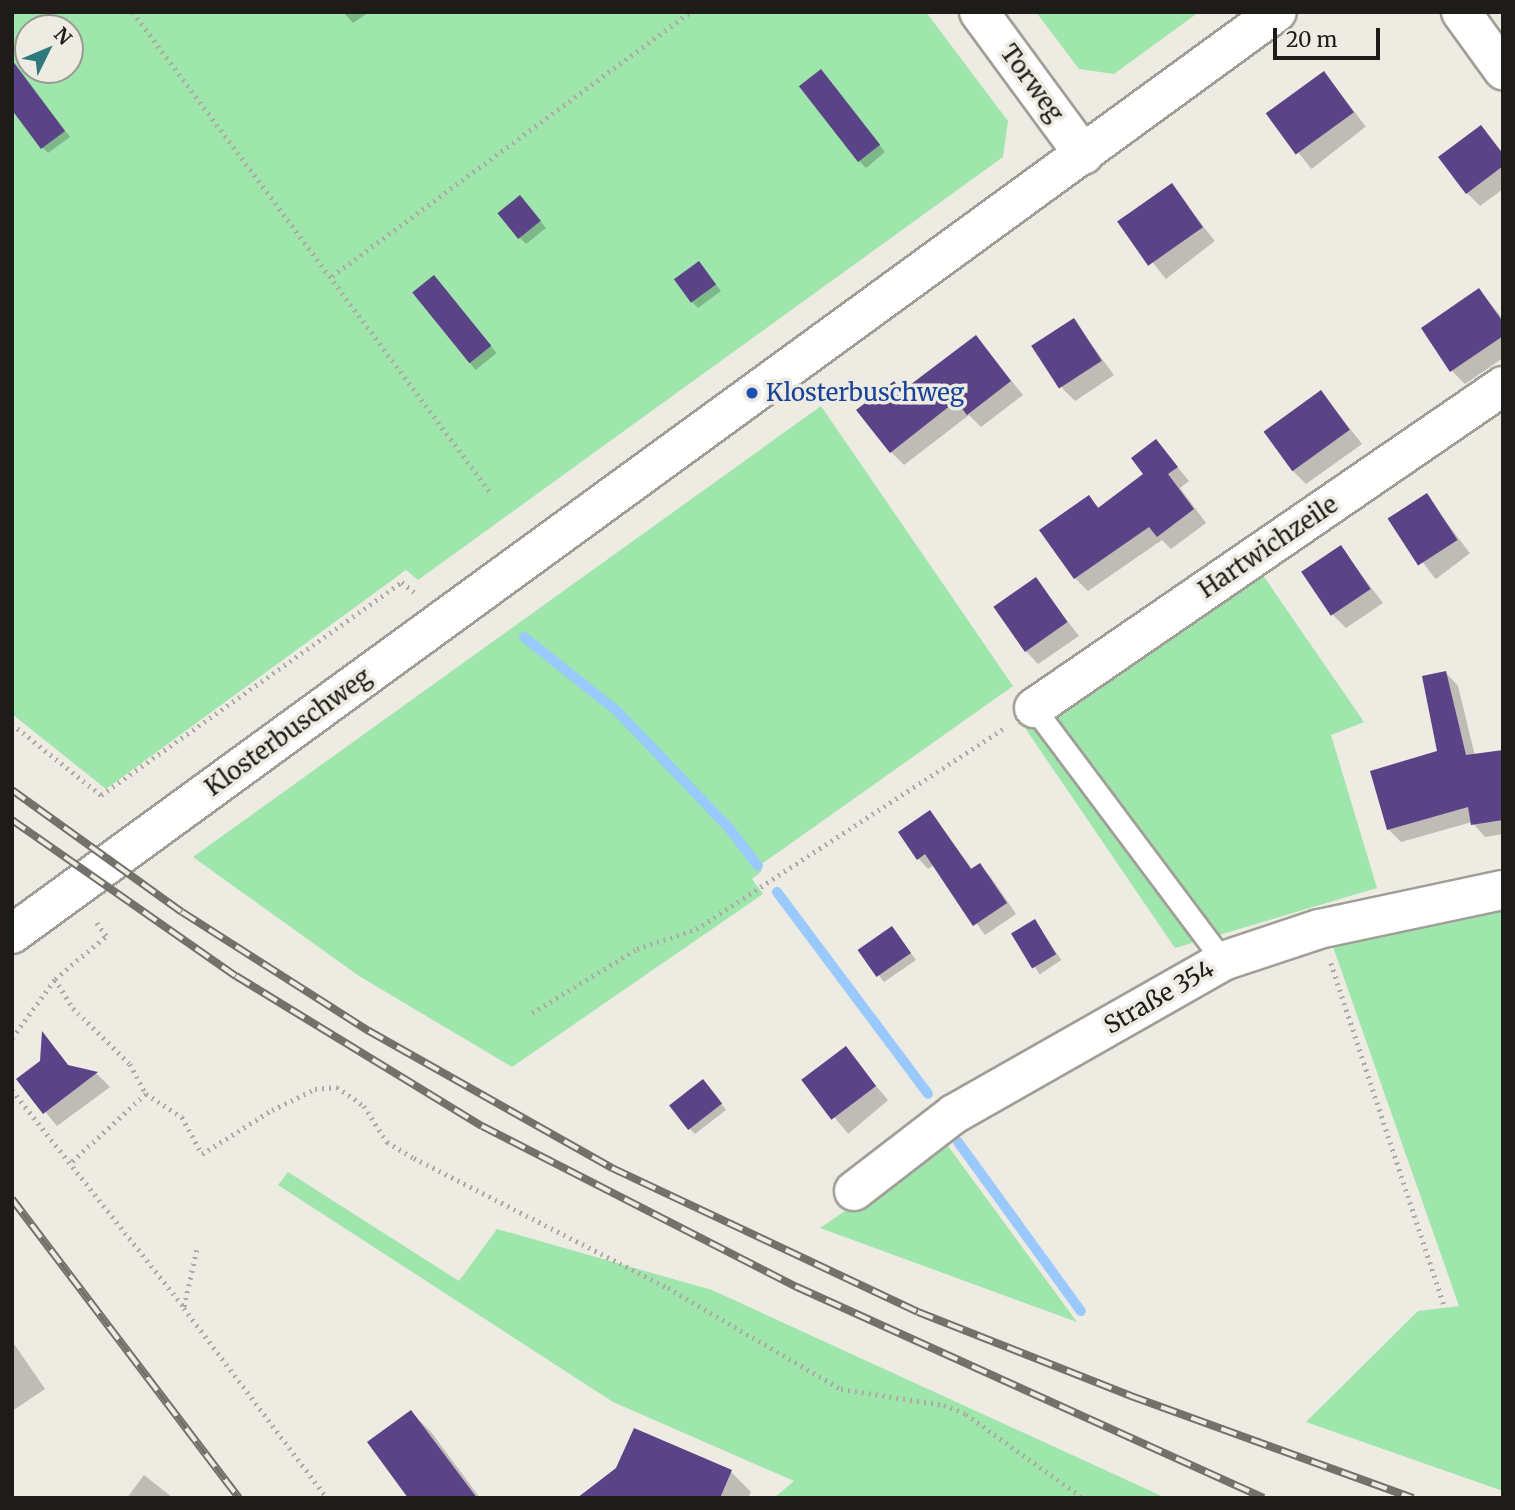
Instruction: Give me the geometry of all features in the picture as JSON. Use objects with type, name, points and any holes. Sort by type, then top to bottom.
[{"type":"street","name":"Torweg","points":[[979,12],[1084,155]]},
{"type":"street","name":"Klosterbuschweg","points":[[12,934],[1277,12]]},
{"type":"street","points":[[1461,12],[1503,70]]},
{"type":"street","name":"Hartwichzeile","points":[[1034,708],[1503,386]]},
{"type":"street","name":"Straße 354","points":[[854,1191],[954,1114],[1223,961],[1319,929],[1503,890]]},
{"type":"lane","points":[[1034,708],[1223,961]]},
{"type":"path","points":[[134,12],[491,493]]},
{"type":"path","points":[[332,276],[690,12]]},
{"type":"path","points":[[12,724],[101,795],[402,582],[414,592]]},
{"type":"path","points":[[532,1013],[637,948],[696,929],[1034,708]]},
{"type":"path","points":[[12,1038],[55,979],[106,936],[95,921]]},
{"type":"path","points":[[1319,929],[1444,1304]]},
{"type":"path","points":[[55,979],[73,1008],[130,1064],[146,1094],[182,1116],[202,1154],[272,1110],[315,1089],[337,1087],[364,1106],[387,1142],[414,1158],[668,1288],[841,1389],[944,1405],[965,1414],[1083,1498]]},
{"type":"path","points":[[12,1090],[184,1308],[327,1498]]},
{"type":"path","points":[[71,1163],[146,1094]]},
{"type":"path","points":[[184,1308],[197,1250]]},
{"type":"green space","points":[[12,12],[926,12],[1008,121],[1003,157],[418,580],[406,570],[106,789],[12,714]]},
{"type":"green space","points":[[1036,12],[1199,12],[1114,74],[1079,69]]},
{"type":"green space","points":[[821,406],[1013,686],[759,866],[762,871],[752,879],[763,894],[512,1067],[359,976],[193,857]]},
{"type":"green space","points":[[1258,568],[1364,722],[1331,735],[1377,888],[1175,948],[1025,728]]},
{"type":"green space","points":[[1503,906],[1503,1491],[1306,1422],[1418,1311],[1459,1306],[1332,944]]},
{"type":"green space","points":[[948,1146],[1077,1322],[820,1228],[899,1174],[895,1172]]},
{"type":"green space","points":[[288,1172],[459,1281],[497,1229],[712,1290],[1166,1498],[774,1498],[794,1481],[613,1402],[278,1185]]},
{"type":"building","points":[[12,60],[14,84],[30,84],[65,131],[41,149],[12,110]]},
{"type":"building","points":[[821,69],[880,145],[858,162],[799,86]]},
{"type":"building","points":[[1324,71],[1354,112],[1296,155],[1266,113]]},
{"type":"building","points":[[1481,125],[1503,154],[1503,166],[1466,194],[1438,157]]},
{"type":"building","points":[[1172,183],[1203,227],[1148,266],[1117,221]]},
{"type":"building","points":[[520,195],[541,221],[518,239],[497,213]]},
{"type":"building","points":[[699,261],[716,284],[691,303],[674,279]]},
{"type":"building","points":[[434,275],[491,346],[470,363],[412,293]]},
{"type":"building","points":[[1479,288],[1503,322],[1503,336],[1450,372],[1421,328]]},
{"type":"building","points":[[1074,318],[1102,361],[1059,389],[1031,346]]},
{"type":"building","points":[[976,335],[1011,381],[967,415],[956,401],[890,453],[856,410],[894,381],[902,391]]},
{"type":"building","points":[[1321,390],[1350,430],[1292,471],[1264,432]]},
{"type":"building","points":[[1156,439],[1178,467],[1168,474],[1194,509],[1157,537],[1149,527],[1074,579],[1039,530],[1089,495],[1098,508],[1143,474],[1131,458]]},
{"type":"building","points":[[1427,493],[1457,540],[1418,566],[1388,519]]},
{"type":"building","points":[[1341,545],[1371,589],[1331,616],[1301,572]]},
{"type":"building","points":[[1036,577],[1068,622],[1025,652],[993,607]]},
{"type":"building","points":[[1446,671],[1466,755],[1503,750],[1503,820],[1471,825],[1468,807],[1387,830],[1370,771],[1437,751],[1422,676]]},
{"type":"building","points":[[930,810],[971,869],[980,863],[1007,903],[973,926],[925,854],[917,860],[898,832]]},
{"type":"building","points":[[1035,919],[1056,954],[1032,969],[1011,933]]},
{"type":"building","points":[[892,926],[911,953],[877,977],[858,950]]},
{"type":"building","points":[[42,1031],[68,1065],[98,1072],[43,1114],[16,1079],[40,1061]]},
{"type":"building","points":[[846,1046],[876,1086],[831,1120],[801,1080]]},
{"type":"building","points":[[703,1079],[722,1103],[688,1130],[669,1105]]},
{"type":"building","points":[[411,1410],[477,1498],[408,1498],[367,1442]]},
{"type":"building","points":[[634,1428],[732,1470],[720,1498],[577,1498],[616,1468]]},
{"type":"waterway","points":[[524,637],[617,711],[728,827],[758,866]]},
{"type":"waterway","points":[[777,892],[928,1094]]},
{"type":"waterway","points":[[958,1142],[1081,1311]]},
{"type":"railway","points":[[12,790],[182,912],[369,1031],[612,1168],[918,1312],[1131,1396],[1413,1498]]},
{"type":"railway","points":[[12,820],[236,976],[482,1126],[797,1287],[1264,1498]]},
{"type":"railway","points":[[12,1199],[239,1498]]},
{"type":"place","name":"Klosterbuschweg","points":[[752,393]]}]
